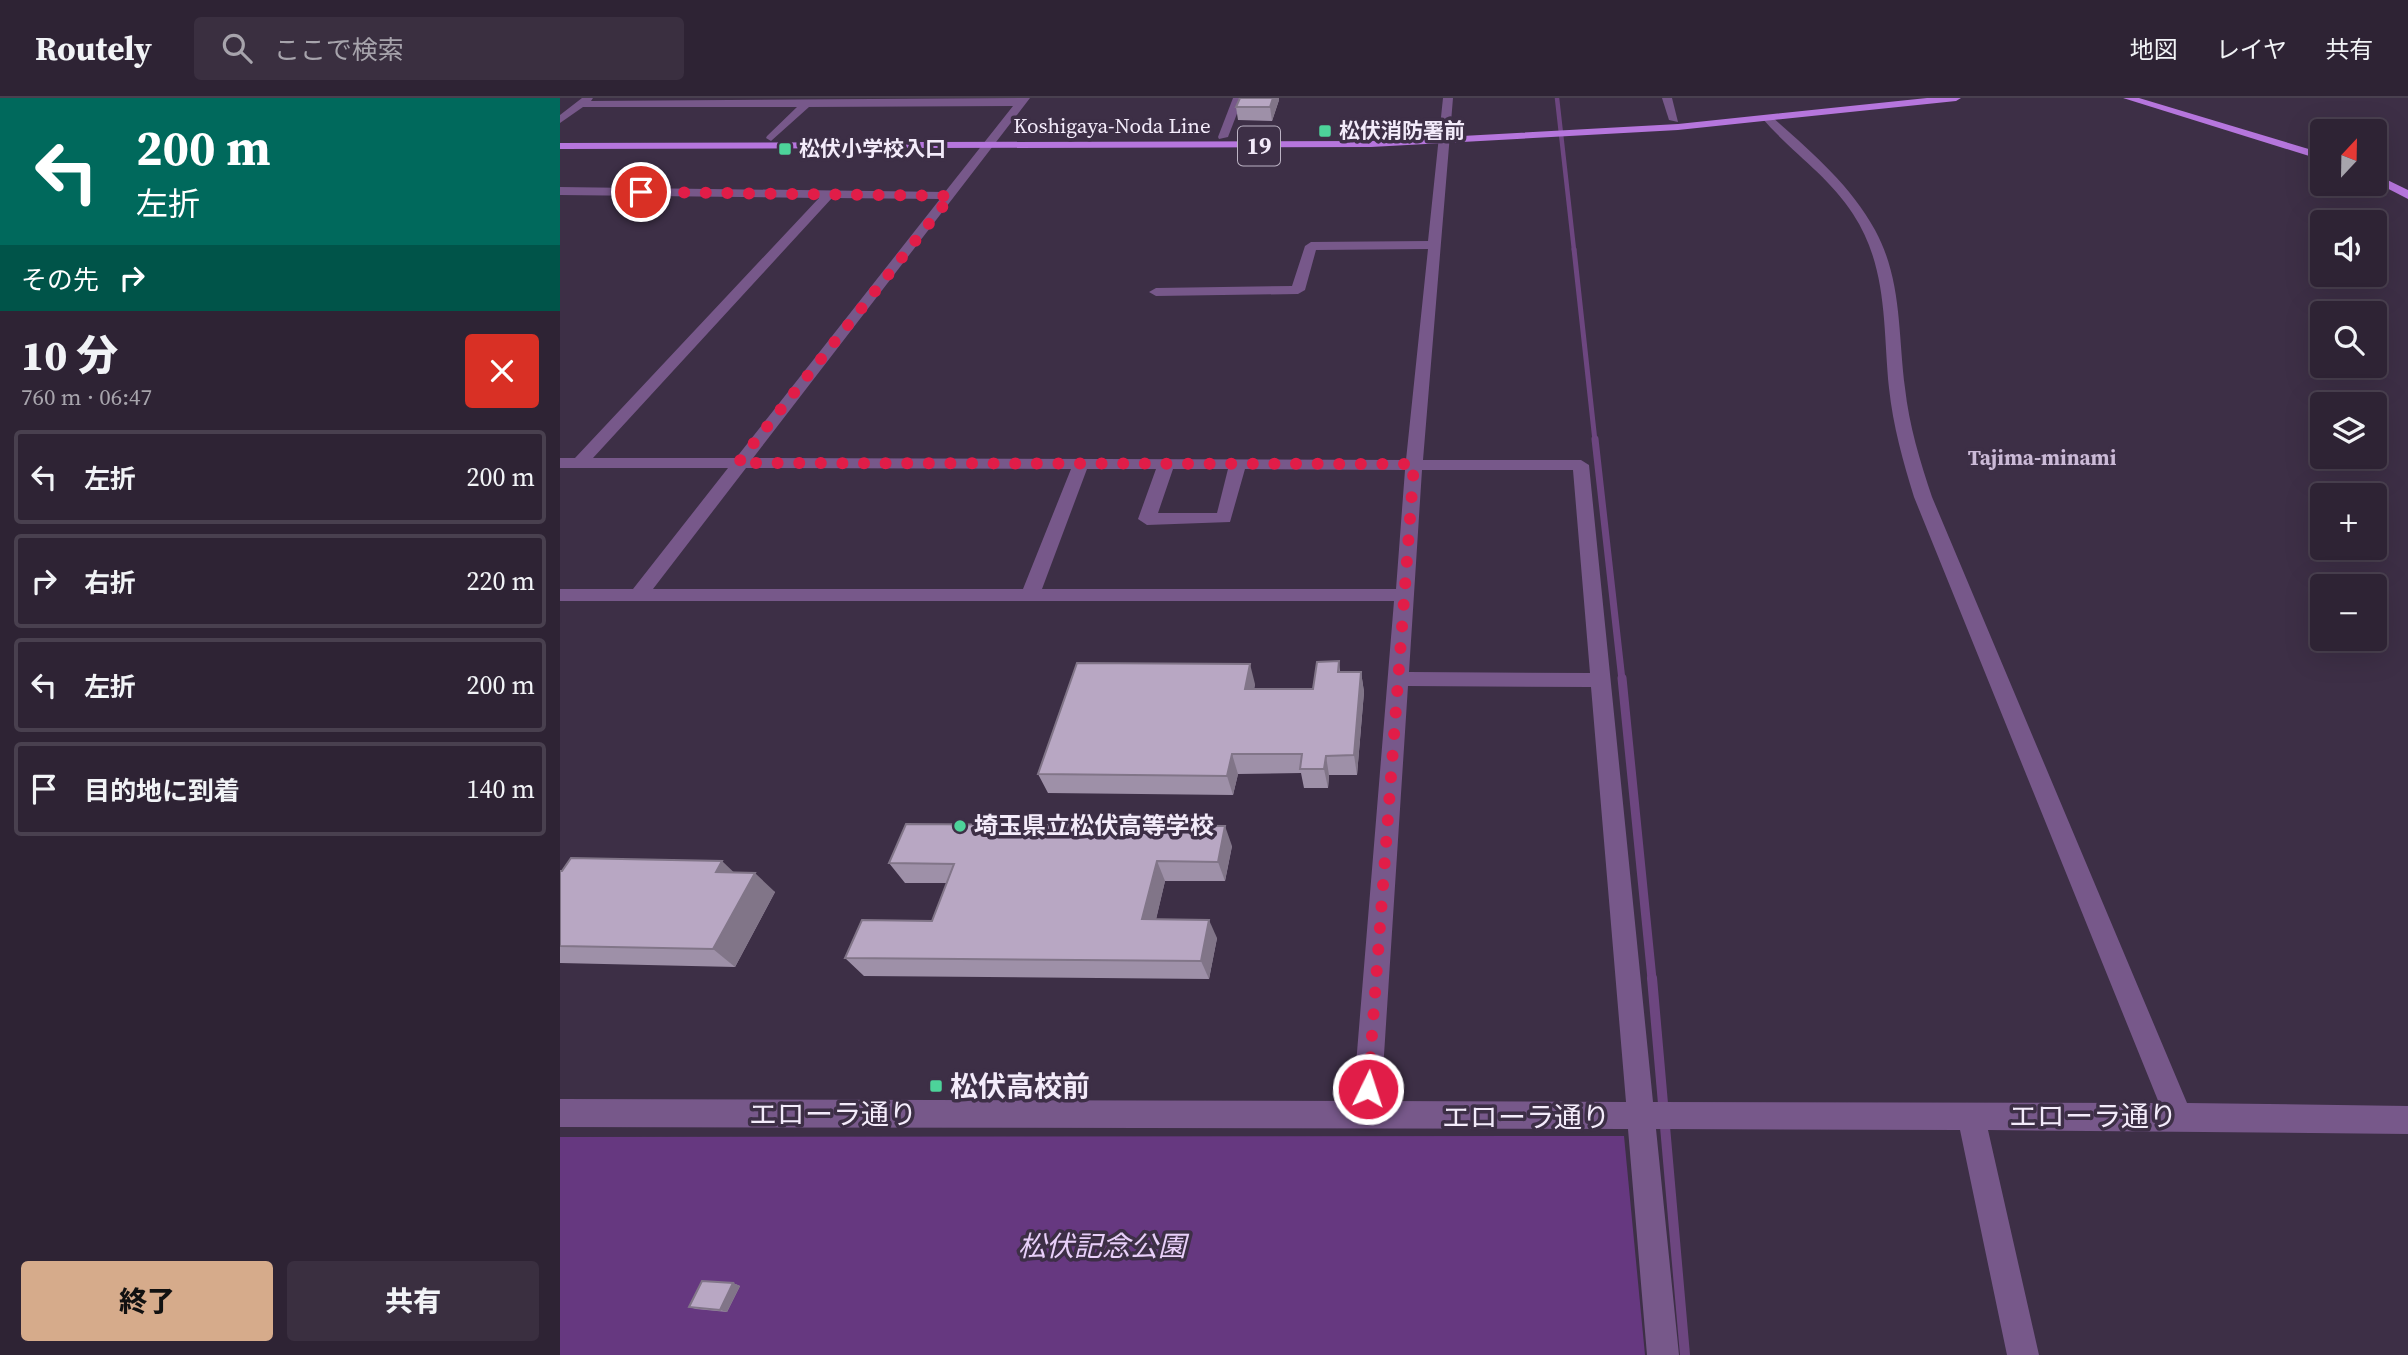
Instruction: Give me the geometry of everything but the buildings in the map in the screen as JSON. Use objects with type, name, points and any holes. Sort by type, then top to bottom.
[{"type":"main road","name":"Koshigaya-Noda Line","points":[[560,137],[1307,145],[1674,120],[1880,98]]},
{"type":"main road","name":"Koshigaya-Noda Line","points":[[560,146],[1223,137],[1445,137],[1633,131],[1956,98]]},
{"type":"main road","points":[[2128,98],[2310,154]]},
{"type":"main road","points":[[2387,184],[2408,195]]},
{"type":"street","points":[[1223,137],[1238,98]]},
{"type":"street","points":[[1366,1116],[1414,464],[1448,98]]},
{"type":"street","points":[[1667,98],[1674,120]]},
{"type":"street","points":[[560,120],[585,101],[1023,101]]},
{"type":"street","points":[[771,138],[809,101]]},
{"type":"street","points":[[638,595],[738,463],[951,196],[1023,101]]},
{"type":"street","points":[[1767,118],[1832,178],[1870,232],[1890,287],[1901,420],[1909,456],[1923,497],[2179,1116]]},
{"type":"street","points":[[560,191],[951,196]]},
{"type":"street","points":[[579,463],[830,193]]},
{"type":"street","points":[[1156,292],[1298,290],[1311,246],[1434,245]]},
{"type":"street","points":[[560,463],[1581,465],[1663,1355]]},
{"type":"street","points":[[1030,595],[1081,464]]},
{"type":"street","points":[[1166,464],[1147,519],[1224,518],[1238,464]]},
{"type":"street","points":[[560,595],[1405,595]]},
{"type":"street","points":[[1400,679],[1601,680]]},
{"type":"street","name":"エローラ通り","points":[[560,1113],[1641,1118],[2179,1116],[2408,1120]]},
{"type":"street","points":[[1971,1116],[2023,1355]]},
{"type":"green space","name":"松伏記念公園","points":[[1624,1136],[1645,1355],[560,1355],[560,1137]]},
{"type":"waterway","points":[[1557,98],[1574,250]]},
{"type":"waterway","points":[[1574,249],[1595,441]]},
{"type":"waterway","points":[[1595,439],[1622,680]]},
{"type":"waterway","points":[[1622,678],[1652,979]]},
{"type":"waterway","points":[[1652,978],[1685,1355]]},
{"type":"place","name":"松伏消防署前","points":[[1325,131]]},
{"type":"place","name":"松伏小学校入口","points":[[785,149]]},
{"type":"place","name":"埼玉県立松伏高等学校","points":[[960,826]]},
{"type":"place","name":"松伏高校前","points":[[936,1086]]},
{"type":"district","name":"Tajima-minami","points":[[2042,458]]},
{"type":"route","points":[[641,192],[951,196],[738,463],[1414,464],[1368,1089]]}]
